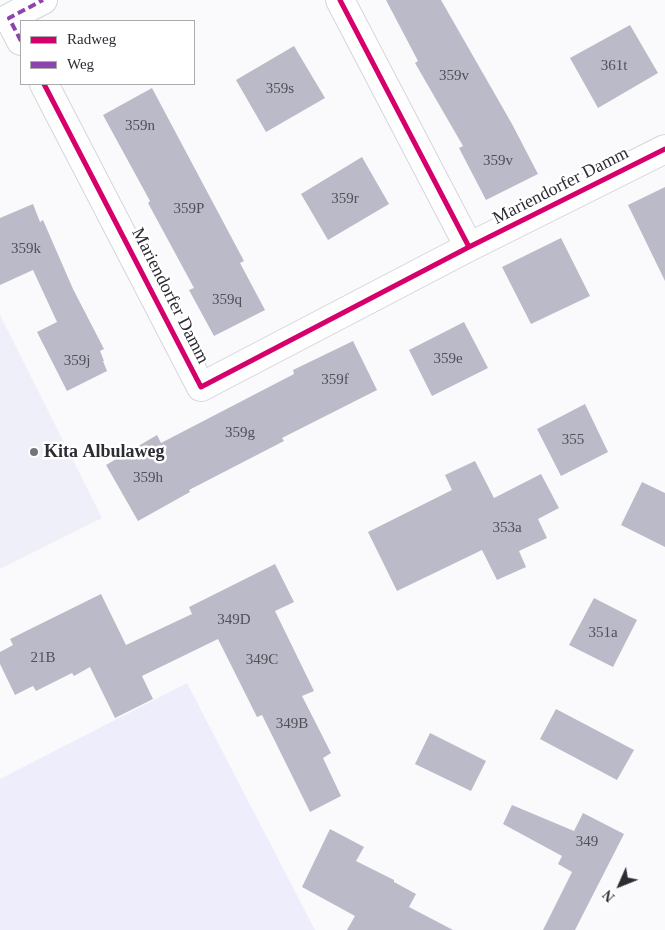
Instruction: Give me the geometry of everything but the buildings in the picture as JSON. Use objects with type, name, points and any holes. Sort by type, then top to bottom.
[{"type":"street","points":[[20,39],[9,18],[43,0]]},
{"type":"street","points":[[340,0],[469,247]]},
{"type":"street","name":"Mariendorfer Damm","points":[[45,85],[201,387],[469,247],[665,149]]},
{"type":"shaded area","name":"Kita Albulaweg","points":[[0,315],[102,518],[0,569]]},
{"type":"shaded area","points":[[187,683],[315,930],[0,930],[0,779]]},
{"type":"marked path","points":[[20,39],[9,18],[43,0]]},
{"type":"cycle path","points":[[340,0],[469,247]]},
{"type":"cycle path","points":[[45,85],[201,387],[469,247],[665,149]]},
{"type":"place","name":"Kita Albulaweg","points":[[34,452]]}]
